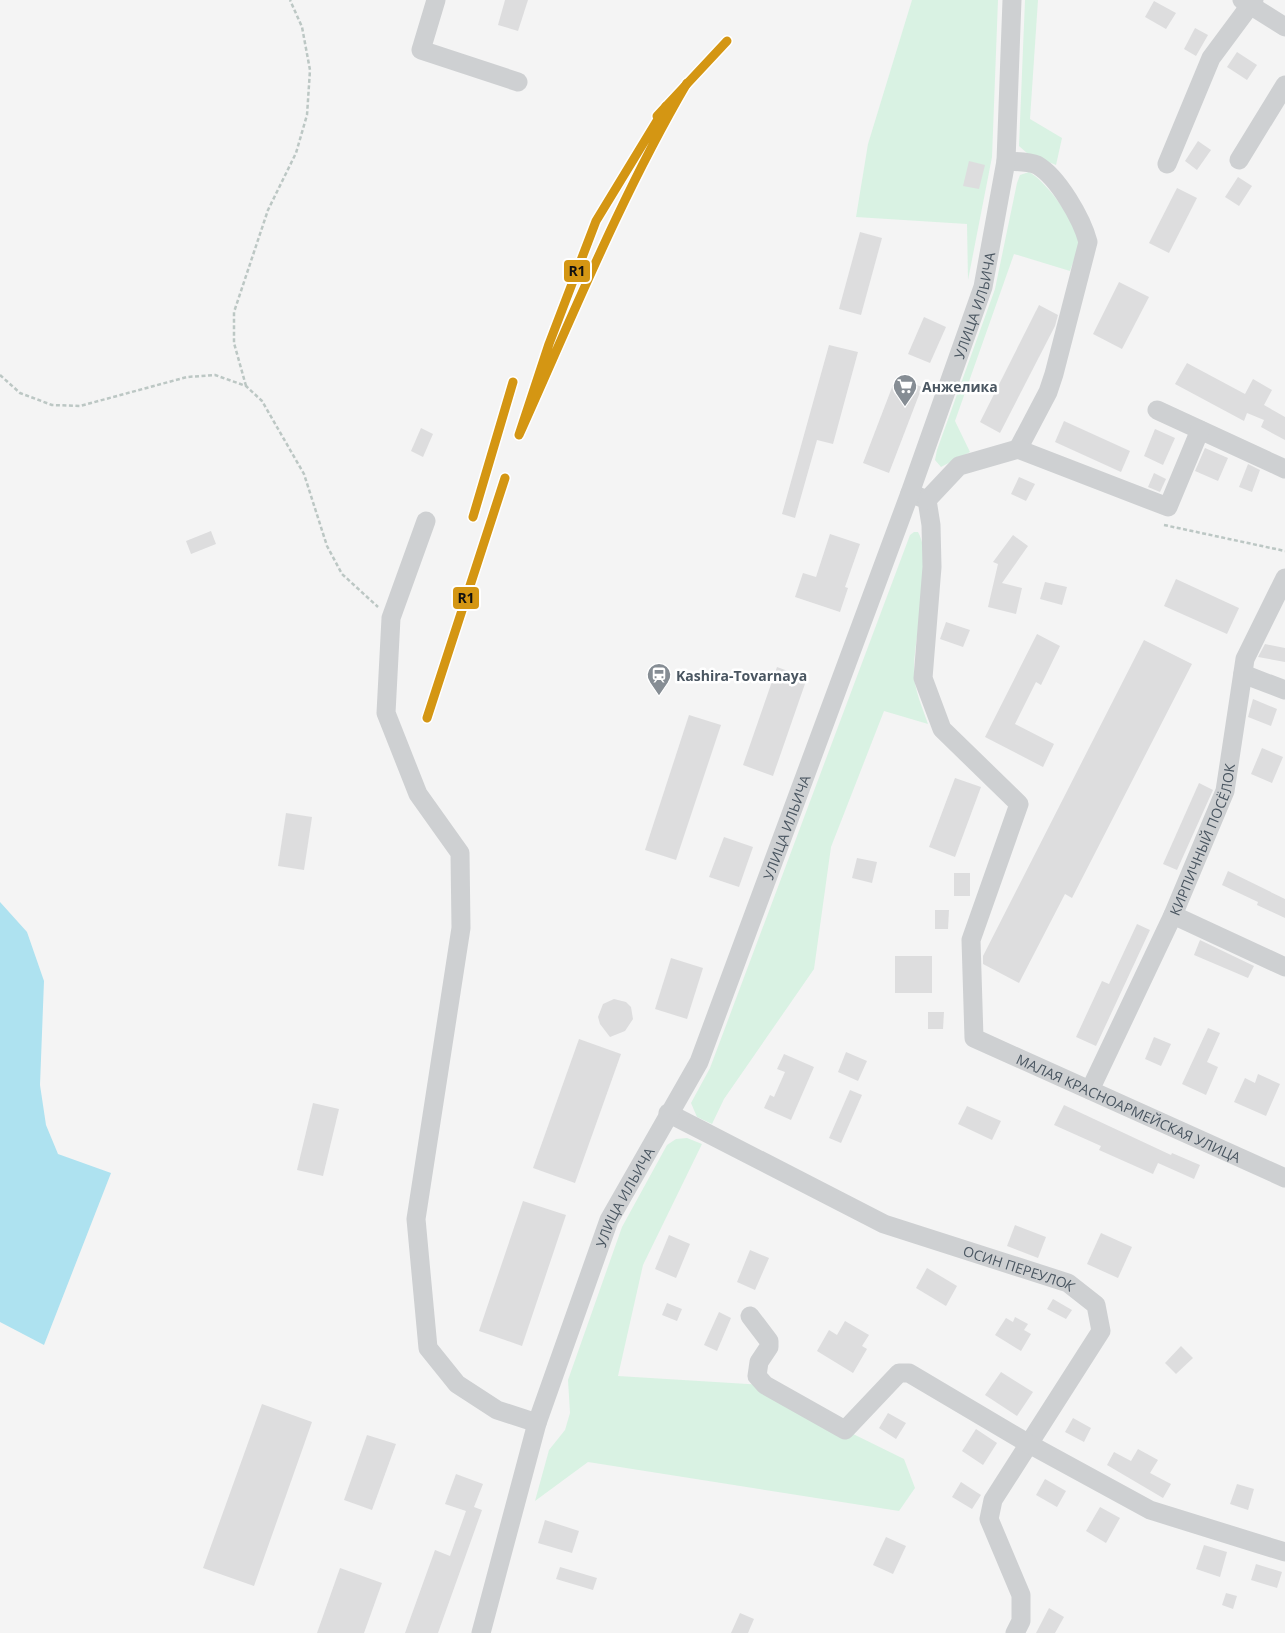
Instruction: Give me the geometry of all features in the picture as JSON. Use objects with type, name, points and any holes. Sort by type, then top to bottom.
[{"type":"street","points":[[436,0],[421,50],[518,82]]},
{"type":"street","name":"УЛИЦА ИЛЬИЧА","points":[[481,1633],[537,1423],[609,1220],[668,1113],[699,1062],[918,497],[983,287],[1006,161],[1012,0]]},
{"type":"street","points":[[1167,164],[1211,58],[1249,2],[1285,27]]},
{"type":"street","points":[[1239,160],[1285,85]]},
{"type":"street","points":[[1006,161],[1035,164],[1044,170],[1058,186],[1084,226],[1088,242],[1048,392],[1018,449]]},
{"type":"street","points":[[1157,410],[1285,469]]},
{"type":"street","points":[[918,497],[959,466],[1018,449],[1168,507],[1200,430]]},
{"type":"street","name":"МАЛАЯ КРАСНОАРМЕЙСКАЯ УЛИЦА","points":[[918,497],[931,525],[932,567],[923,678],[942,729],[1019,804],[972,940],[974,1038],[1285,1178]]},
{"type":"street","points":[[426,521],[391,618],[386,713],[418,794],[460,853],[461,928],[416,1219],[428,1348],[457,1384],[497,1410],[537,1423]]},
{"type":"street","name":"КИРПИЧНЫЙ ПОСЁЛОК","points":[[1090,1090],[1173,914],[1225,791],[1245,659],[1285,578]]},
{"type":"street","points":[[1243,674],[1285,690]]},
{"type":"street","points":[[1173,914],[1285,967]]},
{"type":"street","name":"ОСИН ПЕРЕУЛОК","points":[[668,1113],[884,1224],[1068,1283],[1096,1305],[1101,1331],[992,1500],[990,1520],[1021,1595],[1021,1621],[1015,1633]]},
{"type":"street","points":[[750,1316],[769,1341],[769,1347],[759,1362],[757,1376],[765,1385],[845,1430],[899,1373],[909,1373],[1029,1444],[1150,1510],[1285,1552]]},
{"type":"path","points":[[246,386],[234,343],[234,312],[268,210],[296,153],[308,115],[310,70],[302,27],[290,0]]},
{"type":"path","points":[[0,375],[20,393],[52,405],[80,406],[187,377],[215,376],[246,386],[262,401],[304,474],[327,546],[342,574],[391,618]]},
{"type":"path","points":[[1168,507],[1162,524],[1285,551]]},
{"type":"green space","points":[[912,0],[998,0],[992,157],[968,280],[967,224],[856,217],[868,144]]},
{"type":"green space","points":[[1025,0],[1038,0],[1030,119],[1062,138],[1056,165],[1027,153],[1019,146]]},
{"type":"green space","points":[[1029,172],[1043,184],[1067,213],[1077,233],[1079,245],[1077,252],[1070,271],[1014,254],[955,421],[970,452],[941,467],[935,460],[937,450],[995,289],[1017,183],[1020,175]]},
{"type":"green space","points":[[918,532],[923,545],[924,580],[914,679],[928,724],[884,711],[831,847],[814,969],[724,1099],[712,1124],[697,1117],[691,1103],[710,1068],[910,535]]},
{"type":"green space","points":[[687,1138],[702,1144],[643,1265],[618,1376],[765,1385],[845,1430],[904,1459],[915,1488],[899,1511],[588,1462],[535,1501],[549,1450],[565,1430],[570,1413],[568,1380],[622,1227],[667,1145],[676,1139]]},
{"type":"water","points":[[0,902],[27,932],[44,981],[40,1085],[46,1125],[58,1154],[111,1173],[44,1345],[0,1322]]},
{"type":"building","points":[[505,0],[528,0],[518,31],[498,25]]},
{"type":"building","points":[[1154,1],[1176,13],[1166,29],[1145,17]]},
{"type":"building","points":[[1195,28],[1208,35],[1196,56],[1184,49]]},
{"type":"building","points":[[1237,52],[1257,65],[1247,80],[1227,67]]},
{"type":"building","points":[[1198,141],[1211,150],[1197,170],[1185,161]]},
{"type":"building","points":[[969,161],[985,165],[979,189],[963,186]]},
{"type":"building","points":[[1238,177],[1252,186],[1239,206],[1225,197]]},
{"type":"building","points":[[1177,188],[1197,198],[1169,253],[1149,243]]},
{"type":"building","points":[[860,232],[882,238],[861,315],[839,309]]},
{"type":"building","points":[[1119,282],[1149,297],[1122,349],[1093,334]]},
{"type":"building","points":[[1039,305],[1058,315],[1055,326],[1000,433],[980,422]]},
{"type":"building","points":[[924,317],[946,327],[930,363],[908,354]]},
{"type":"building","points":[[829,345],[858,352],[833,444],[817,440],[795,518],[782,514]]},
{"type":"building","points":[[1187,363],[1245,394],[1253,379],[1272,390],[1264,405],[1285,417],[1285,440],[1261,427],[1264,420],[1247,413],[1244,421],[1175,384]]},
{"type":"building","points":[[896,377],[922,387],[889,473],[863,463]]},
{"type":"building","points":[[1064,421],[1130,451],[1121,472],[1055,442]]},
{"type":"building","points":[[421,428],[433,434],[423,457],[411,451]]},
{"type":"building","points":[[1155,429],[1175,438],[1163,465],[1144,456]]},
{"type":"building","points":[[1205,448],[1228,458],[1218,481],[1195,471]]},
{"type":"building","points":[[1248,464],[1260,470],[1252,492],[1239,487]]},
{"type":"building","points":[[1154,473],[1166,479],[1160,492],[1148,487]]},
{"type":"building","points":[[1019,477],[1035,484],[1026,501],[1011,494]]},
{"type":"building","points":[[211,531],[216,544],[191,554],[186,541]]},
{"type":"building","points":[[830,534],[860,544],[845,587],[848,588],[840,612],[795,597],[803,573],[816,577]]},
{"type":"building","points":[[1013,535],[1028,546],[1002,583],[1022,588],[1016,614],[988,607],[998,564],[993,562]]},
{"type":"building","points":[[1176,579],[1239,608],[1227,634],[1164,606]]},
{"type":"building","points":[[1045,582],[1067,587],[1062,605],[1040,599]]},
{"type":"building","points":[[946,622],[970,630],[963,647],[940,639]]},
{"type":"building","points":[[1037,634],[1060,646],[1041,685],[1036,682],[1015,724],[1054,744],[1043,767],[985,737]]},
{"type":"building","points":[[1144,640],[1192,664],[1072,898],[1065,894],[1019,983],[983,964],[983,956]]},
{"type":"building","points":[[1265,644],[1285,648],[1285,662],[1258,657]]},
{"type":"building","points":[[777,667],[807,678],[773,776],[743,765]]},
{"type":"building","points":[[1253,699],[1277,709],[1271,726],[1248,717]]},
{"type":"building","points":[[689,715],[721,725],[676,860],[645,850]]},
{"type":"building","points":[[1262,748],[1283,757],[1272,783],[1251,774]]},
{"type":"building","points":[[955,778],[981,787],[955,857],[929,847]]},
{"type":"building","points":[[1199,783],[1213,790],[1177,870],[1163,864]]},
{"type":"building","points":[[286,813],[312,817],[304,870],[278,866]]},
{"type":"building","points":[[724,837],[753,847],[739,887],[709,877]]},
{"type":"building","points":[[857,858],[877,862],[872,883],[852,878]]},
{"type":"building","points":[[1228,871],[1285,899],[1285,918],[1257,905],[1258,902],[1222,885]]},
{"type":"building","points":[[954,873],[970,873],[970,896],[954,896]]},
{"type":"building","points":[[935,910],[949,910],[948,929],[935,929]]},
{"type":"building","points":[[1137,924],[1150,930],[1096,1046],[1076,1037],[1102,981],[1109,984]]},
{"type":"building","points":[[1200,940],[1254,966],[1248,978],[1194,955]]},
{"type":"building","points":[[895,956],[932,956],[932,993],[895,993]]},
{"type":"building","points":[[671,958],[703,968],[687,1019],[655,1009]]},
{"type":"building","points":[[614,999],[626,1002],[631,1007],[633,1019],[625,1031],[610,1037],[600,1024],[598,1017],[603,1004]]},
{"type":"building","points":[[928,1012],[944,1012],[943,1029],[928,1029]]},
{"type":"building","points":[[1208,1028],[1220,1033],[1207,1062],[1218,1067],[1206,1095],[1182,1084]]},
{"type":"building","points":[[1154,1037],[1171,1044],[1161,1066],[1145,1059]]},
{"type":"building","points":[[579,1039],[621,1054],[575,1183],[533,1168]]},
{"type":"building","points":[[846,1052],[867,1061],[858,1081],[838,1072]]},
{"type":"building","points":[[784,1054],[814,1067],[791,1120],[764,1108],[770,1095],[774,1097],[785,1072],[777,1069]]},
{"type":"building","points":[[1258,1074],[1280,1084],[1266,1116],[1234,1102],[1245,1078],[1255,1083]]},
{"type":"building","points":[[850,1090],[862,1095],[841,1143],[829,1138]]},
{"type":"building","points":[[313,1103],[339,1109],[323,1176],[297,1170]]},
{"type":"building","points":[[1064,1105],[1171,1155],[1172,1153],[1200,1165],[1194,1179],[1158,1163],[1153,1174],[1099,1150],[1101,1146],[1054,1125]]},
{"type":"building","points":[[967,1106],[1001,1121],[992,1140],[958,1124]]},
{"type":"building","points":[[523,1201],[566,1215],[522,1346],[479,1331]]},
{"type":"building","points":[[1015,1225],[1046,1237],[1038,1258],[1007,1246]]},
{"type":"building","points":[[1101,1233],[1132,1247],[1118,1278],[1087,1264]]},
{"type":"building","points":[[669,1235],[690,1244],[676,1278],[655,1269]]},
{"type":"building","points":[[750,1250],[769,1258],[755,1290],[737,1282]]},
{"type":"building","points":[[927,1268],[957,1286],[946,1306],[916,1288]]},
{"type":"building","points":[[1053,1299],[1072,1310],[1066,1319],[1047,1309]]},
{"type":"building","points":[[667,1303],[682,1309],[677,1321],[662,1315]]},
{"type":"building","points":[[719,1312],[731,1318],[717,1351],[704,1345]]},
{"type":"building","points":[[1015,1317],[1028,1324],[1024,1330],[1031,1334],[1021,1351],[995,1335],[1006,1318],[1013,1322]]},
{"type":"building","points":[[845,1321],[869,1335],[862,1346],[867,1349],[853,1373],[817,1351],[829,1330],[837,1335]]},
{"type":"building","points":[[1181,1346],[1193,1358],[1176,1374],[1165,1363]]},
{"type":"building","points":[[1001,1372],[1033,1392],[1017,1416],[985,1395]]},
{"type":"building","points":[[262,1404],[312,1422],[254,1586],[203,1568]]},
{"type":"building","points":[[888,1413],[906,1423],[896,1439],[879,1428]]},
{"type":"building","points":[[1073,1418],[1091,1428],[1084,1442],[1065,1432]]},
{"type":"building","points":[[976,1429],[997,1443],[983,1465],[962,1451]]},
{"type":"building","points":[[367,1435],[396,1444],[372,1510],[344,1500]]},
{"type":"building","points":[[1138,1449],[1158,1460],[1150,1473],[1171,1484],[1163,1498],[1107,1465],[1114,1452],[1131,1461]]},
{"type":"building","points":[[456,1474],[483,1484],[474,1507],[482,1510],[438,1633],[405,1633],[435,1550],[450,1556],[466,1511],[445,1504]]},
{"type":"building","points":[[1045,1479],[1066,1491],[1057,1507],[1036,1495]]},
{"type":"building","points":[[961,1482],[981,1495],[972,1509],[952,1497]]},
{"type":"building","points":[[1237,1484],[1254,1489],[1248,1510],[1230,1504]]},
{"type":"building","points":[[1100,1507],[1120,1518],[1106,1543],[1086,1531]]},
{"type":"building","points":[[545,1520],[579,1531],[572,1553],[538,1543]]},
{"type":"building","points":[[886,1537],[906,1546],[893,1574],[873,1565]]},
{"type":"building","points":[[1204,1545],[1227,1552],[1220,1577],[1196,1569]]},
{"type":"building","points":[[1256,1564],[1282,1572],[1277,1588],[1251,1580]]},
{"type":"building","points":[[560,1567],[597,1578],[593,1590],[556,1579]]},
{"type":"building","points":[[340,1568],[382,1583],[364,1633],[317,1633]]},
{"type":"building","points":[[1226,1593],[1237,1596],[1233,1609],[1222,1605]]},
{"type":"building","points":[[1049,1608],[1064,1617],[1055,1633],[1036,1633]]},
{"type":"building","points":[[740,1613],[754,1619],[748,1633],[731,1633]]},
{"type":"transit line","name":"R1","points":[[657,116],[727,41]]},
{"type":"transit line","name":"R1","points":[[666,106],[596,221],[549,344],[519,435],[619,213],[687,83]]},
{"type":"transit line","name":"R1","points":[[473,517],[513,382]]},
{"type":"transit line","name":"R1","points":[[427,718],[505,478]]},
{"type":"place","name":"Анжелика","points":[[905,407]]},
{"type":"place","name":"Kashira-Tovarnaya","points":[[659,696]]}]
